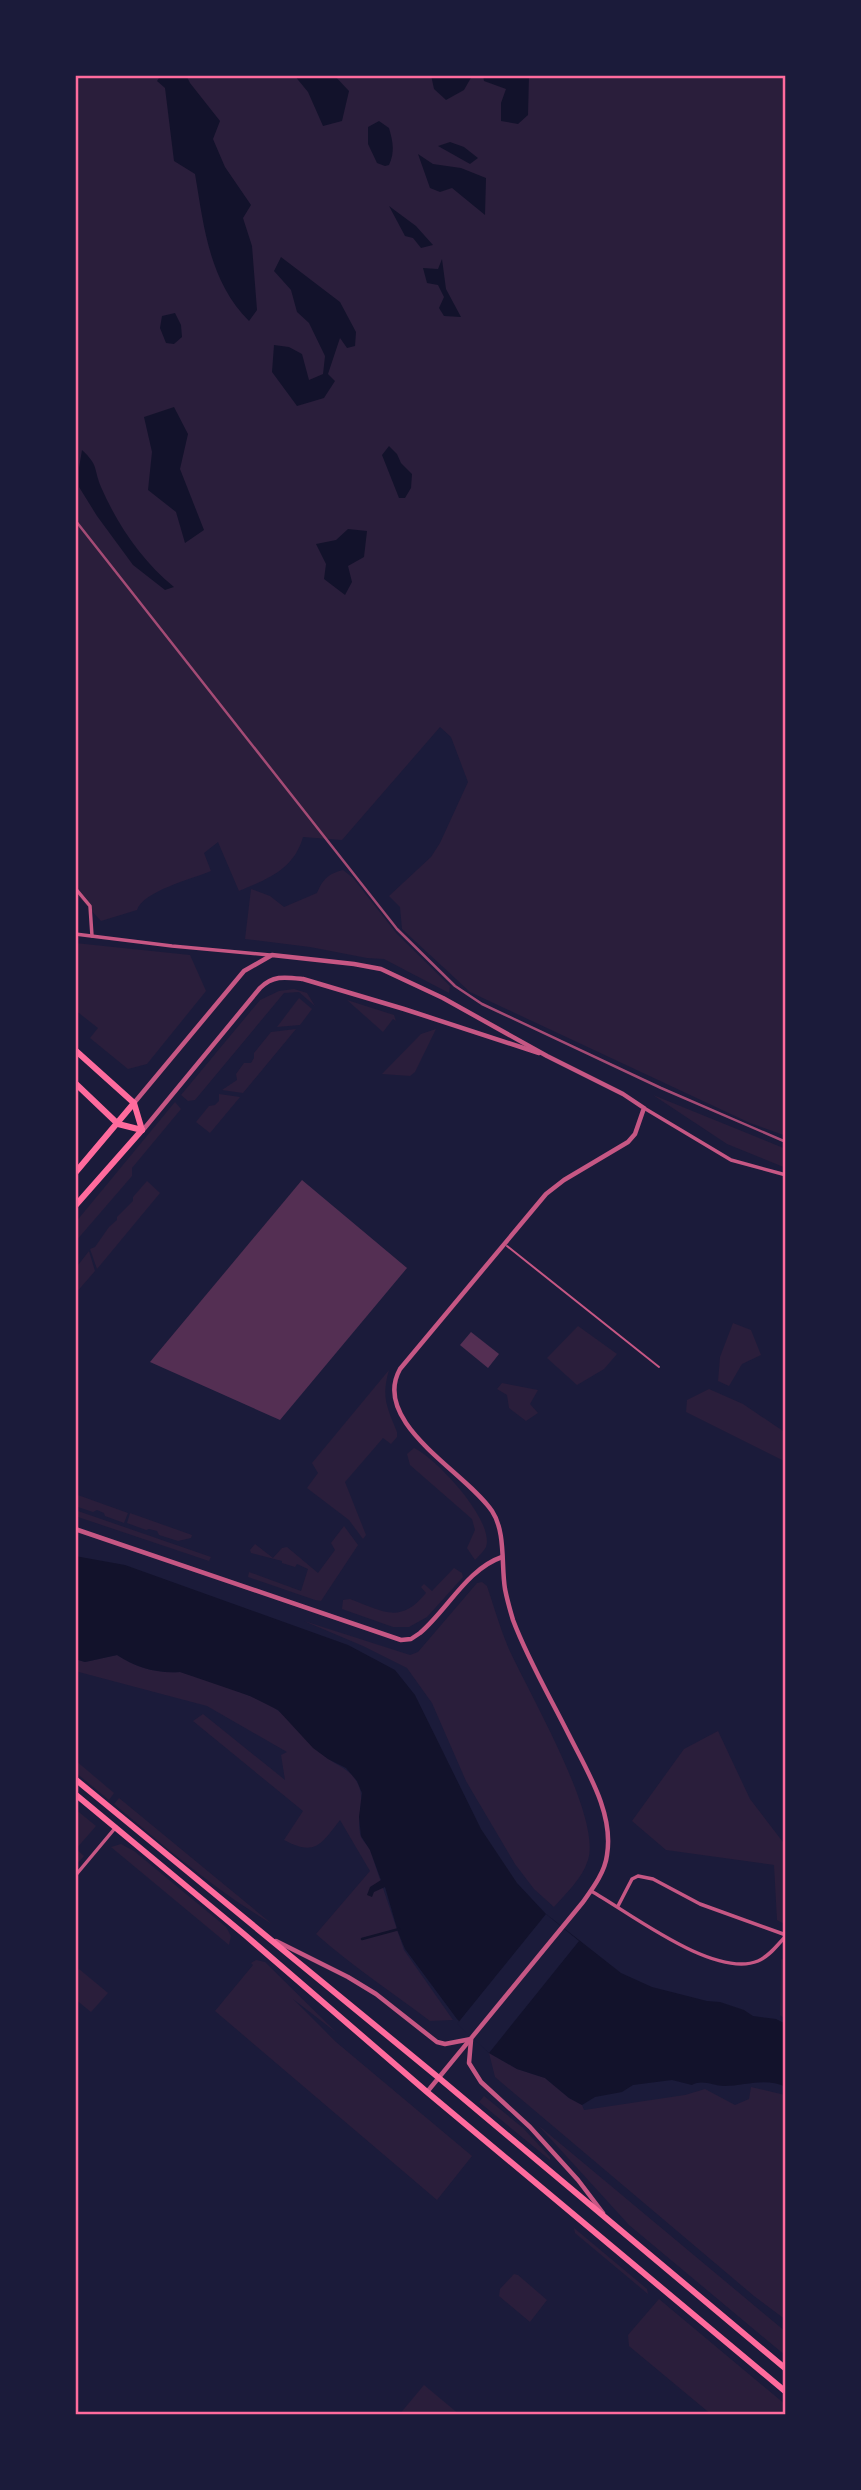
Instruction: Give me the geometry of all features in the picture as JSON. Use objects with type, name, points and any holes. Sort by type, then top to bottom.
[{"type":"main road","points":[[75,1050],[134,1103],[142,1130]]},
{"type":"main road","points":[[75,1083],[118,1124],[142,1130]]},
{"type":"main road","points":[[75,1173],[134,1103]]},
{"type":"main road","points":[[75,1206],[142,1130]]},
{"type":"main road","points":[[75,1779],[439,2078],[786,2369]]},
{"type":"main road","points":[[75,1794],[786,2392]]},
{"type":"street","points":[[75,888],[90,906],[92,936]]},
{"type":"street","points":[[75,934],[354,964],[380,970],[443,998],[547,1056],[623,1094],[731,1160],[786,1175]]},
{"type":"street","points":[[134,1103],[244,971],[272,956]]},
{"type":"street","points":[[142,1130],[260,988],[272,978],[303,979],[547,1056]]},
{"type":"street","points":[[428,2092],[591,1891],[607,1858],[608,1843],[604,1816],[596,1792],[513,1619],[505,1588],[499,1528],[492,1510],[404,1421],[394,1401],[393,1388],[400,1369],[551,1189],[628,1142],[635,1134],[644,1108]]},
{"type":"street","points":[[75,1529],[401,1640],[411,1639],[420,1633],[475,1573],[489,1561],[502,1557]]},
{"type":"street","points":[[75,1876],[116,1827]]},
{"type":"street","points":[[591,1891],[658,1933],[714,1961],[750,1964],[760,1961],[786,1935],[700,1904],[653,1879],[638,1876],[632,1879],[618,1906]]},
{"type":"street","points":[[262,1935],[348,1977],[376,1994],[437,2042],[445,2044],[471,2039]]},
{"type":"street","points":[[471,2039],[469,2063],[481,2082],[530,2127],[578,2180],[610,2222]]},
{"type":"lane","points":[[505,1244],[659,1367]]},
{"type":"shaded area","points":[[75,75],[786,75],[786,1136],[750,1123],[470,992],[402,929],[400,907],[389,896],[431,857],[468,782],[451,737],[440,727],[342,840],[303,837],[299,848],[286,865],[260,882],[239,891],[218,842],[204,853],[211,871],[158,891],[141,903],[137,910],[101,921],[75,893]]},
{"type":"shaded area","points":[[161,75],[186,75],[220,121],[213,139],[225,167],[251,205],[243,218],[252,246],[257,310],[249,321],[225,289],[210,252],[195,174],[174,161],[165,88],[157,81]]},
{"type":"shaded area","points":[[294,75],[334,75],[349,91],[342,121],[323,126],[308,92]]},
{"type":"shaded area","points":[[431,75],[472,76],[464,90],[446,100],[434,89]]},
{"type":"shaded area","points":[[483,75],[529,75],[528,115],[518,124],[501,121],[501,103],[506,89],[484,81]]},
{"type":"shaded area","points":[[379,121],[389,128],[392,142],[391,160],[389,165],[385,166],[377,163],[368,144],[368,127]]},
{"type":"shaded area","points":[[450,142],[464,147],[478,158],[470,164],[438,146]]},
{"type":"shaded area","points":[[418,154],[433,164],[461,168],[486,178],[485,215],[452,188],[440,192],[430,188]]},
{"type":"shaded area","points":[[389,206],[416,226],[433,245],[421,248],[413,238],[405,236]]},
{"type":"shaded area","points":[[281,257],[340,302],[356,332],[355,346],[347,348],[340,338],[328,374],[335,381],[324,398],[297,406],[272,372],[274,345],[289,347],[302,354],[309,380],[323,374],[325,356],[309,323],[297,312],[291,290],[274,271]]},
{"type":"shaded area","points":[[442,259],[446,289],[461,317],[444,316],[439,308],[444,297],[438,285],[427,283],[423,268],[438,269]]},
{"type":"shaded area","points":[[175,313],[181,325],[182,337],[174,344],[166,343],[160,328],[162,316]]},
{"type":"shaded area","points":[[174,407],[188,434],[180,469],[204,530],[185,543],[176,512],[148,490],[152,452],[144,417]]},
{"type":"shaded area","points":[[389,446],[412,474],[411,488],[405,498],[399,498],[382,455]]},
{"type":"shaded area","points":[[82,450],[93,463],[101,487],[123,528],[151,566],[174,587],[165,590],[133,565],[97,516],[79,487]]},
{"type":"shaded area","points":[[348,529],[367,531],[364,557],[348,566],[352,582],[345,595],[324,579],[326,564],[316,544],[336,540]]},
{"type":"shaded area","points":[[343,870],[353,878],[397,934],[450,986],[449,993],[384,959],[245,939],[251,889],[270,896],[284,907],[317,893],[327,878]]},
{"type":"shaded area","points":[[75,943],[190,955],[206,991],[147,1064],[128,1069],[90,1038],[98,1028],[75,1010]]},
{"type":"shaded area","points":[[294,989],[307,993],[315,1006],[299,992],[284,993],[195,1100],[188,1101],[181,1095],[260,1000],[279,991]]},
{"type":"shaded area","points":[[299,998],[312,1009],[300,1025],[277,1027]]},
{"type":"shaded area","points":[[347,1000],[394,1015],[396,1021],[393,1019],[383,1032]]},
{"type":"shaded area","points":[[296,1029],[243,1093],[222,1090],[237,1080],[236,1074],[244,1063],[251,1063],[254,1053],[271,1032]]},
{"type":"shaded area","points":[[436,1029],[415,1072],[410,1076],[382,1074],[421,1034]]},
{"type":"shaded area","points":[[219,1094],[240,1097],[210,1133],[196,1122],[209,1106],[219,1101]]},
{"type":"shaded area","points":[[653,1095],[786,1149],[786,1168],[727,1144]]},
{"type":"shaded area","points":[[175,1102],[181,1109],[132,1168],[132,1176],[75,1242],[75,1223]]},
{"type":"shaded area","points":[[147,1181],[160,1193],[97,1269],[90,1249],[95,1247]]},
{"type":"shaded area","points":[[89,1251],[95,1271],[75,1294],[75,1269]]},
{"type":"shaded area","points":[[733,1323],[751,1330],[761,1355],[742,1364],[729,1386],[718,1381],[720,1357]]},
{"type":"shaded area","points":[[578,1326],[617,1354],[604,1369],[577,1385],[547,1358]]},
{"type":"shaded area","points":[[389,1370],[385,1395],[397,1437],[391,1444],[383,1438],[345,1482],[366,1535],[363,1539],[349,1520],[307,1488],[318,1473],[312,1463]]},
{"type":"shaded area","points":[[502,1383],[538,1390],[530,1404],[538,1413],[526,1421],[509,1408],[507,1395],[497,1389]]},
{"type":"shaded area","points":[[709,1389],[743,1404],[786,1433],[786,1462],[686,1412],[687,1400]]},
{"type":"shaded area","points":[[414,1448],[449,1477],[482,1522],[486,1547],[475,1560],[467,1548],[475,1530],[472,1519],[410,1465],[407,1454]]},
{"type":"shaded area","points":[[75,1494],[128,1513],[124,1523],[97,1510],[93,1512],[75,1506]]},
{"type":"shaded area","points":[[75,1510],[211,1557],[209,1561],[75,1516]]},
{"type":"shaded area","points":[[130,1513],[192,1535],[191,1538],[178,1541],[159,1535],[157,1531],[127,1523]]},
{"type":"shaded area","points":[[344,1526],[358,1545],[321,1601],[248,1577],[249,1572],[301,1591],[308,1569],[251,1553],[250,1550],[255,1544],[273,1558],[282,1548],[287,1547],[318,1573],[335,1550],[331,1543]]},
{"type":"shaded area","points":[[75,1556],[125,1565],[348,1645],[395,1670],[415,1695],[481,1829],[517,1883],[546,1914],[621,1973],[652,1987],[720,2002],[753,2016],[776,2019],[786,2024],[786,2087],[763,2082],[724,2086],[704,2083],[692,2085],[672,2080],[633,2085],[622,2092],[595,2097],[582,2105],[545,2078],[517,2069],[489,2053],[457,2019],[405,1949],[385,1887],[374,1892],[372,1897],[367,1895],[370,1887],[381,1880],[370,1850],[361,1836],[359,1817],[362,1793],[357,1781],[346,1768],[313,1748],[278,1710],[250,1696],[180,1672],[147,1669],[117,1655],[85,1662],[75,1659]]},
{"type":"shaded area","points":[[454,1568],[462,1573],[463,1577],[427,1617],[409,1627],[393,1627],[342,1609],[343,1600],[350,1599],[382,1611],[399,1612],[408,1609],[426,1593],[421,1587],[424,1584],[432,1591]]},
{"type":"shaded area","points":[[482,1582],[487,1586],[508,1647],[561,1754],[584,1815],[589,1840],[588,1860],[578,1880],[554,1907],[534,1889],[515,1864],[466,1781],[432,1703],[407,1668],[304,1621],[410,1655],[418,1652],[477,1583]]},
{"type":"shaded area","points":[[117,1655],[147,1669],[180,1672],[261,1701],[280,1712],[320,1752],[351,1774],[360,1790],[361,1837],[370,1850],[404,1950],[453,2020],[430,2021],[316,1934],[370,1871],[340,1820],[317,1845],[304,1847],[284,1840],[303,1811],[193,1721],[203,1714],[285,1780],[281,1755],[287,1752],[207,1706],[75,1671],[75,1659],[85,1662]]},
{"type":"shaded area","points":[[718,1731],[750,1799],[786,1846],[786,1925],[777,1920],[774,1865],[666,1850],[632,1821],[684,1749]]},
{"type":"shaded area","points":[[75,1760],[114,1793],[109,1800],[75,1772]]},
{"type":"shaded area","points":[[119,1798],[272,1924],[210,1882],[152,1836],[114,1804]]},
{"type":"shaded area","points":[[75,1809],[96,1826],[76,1849],[84,1856],[75,1866]]},
{"type":"shaded area","points":[[121,1844],[134,1851],[226,1927],[231,1936],[229,1945],[111,1847]]},
{"type":"shaded area","points":[[781,1959],[786,1960],[786,2020],[780,2015]]},
{"type":"shaded area","points":[[256,1960],[265,1962],[337,2033],[293,1999],[336,2042],[472,2156],[437,2200],[215,2011]]},
{"type":"shaded area","points":[[79,1969],[108,1993],[91,2012],[75,1999],[75,1974]]},
{"type":"shaded area","points":[[489,2053],[517,2069],[545,2078],[582,2105],[584,2110],[685,2095],[705,2089],[735,2105],[749,2099],[751,2087],[785,2095],[786,2320],[495,2077]]},
{"type":"shaded area","points":[[484,2096],[523,2128],[550,2160],[479,2102]]},
{"type":"shaded area","points":[[538,2125],[786,2332],[786,2356],[629,2225]]},
{"type":"shaded area","points":[[574,2228],[647,2289],[648,2294],[575,2233]]},
{"type":"shaded area","points":[[514,2274],[547,2300],[530,2322],[499,2296],[500,2289]]},
{"type":"shaded area","points":[[659,2299],[786,2405],[786,2415],[712,2415],[629,2346],[628,2335]]},
{"type":"shaded area","points":[[424,2385],[460,2415],[399,2415]]},
{"type":"pier","points":[[546,1914],[579,1941],[489,2053],[457,2024]]},
{"type":"building","points":[[302,1180],[407,1268],[280,1420],[150,1362]]},
{"type":"building","points":[[471,1332],[499,1354],[488,1368],[460,1345]]},
{"type":"waterway","points":[[362,1939],[399,1929]]},
{"type":"railway","points":[[75,520],[397,929],[455,986],[482,1004],[661,1088],[786,1142]]}]
